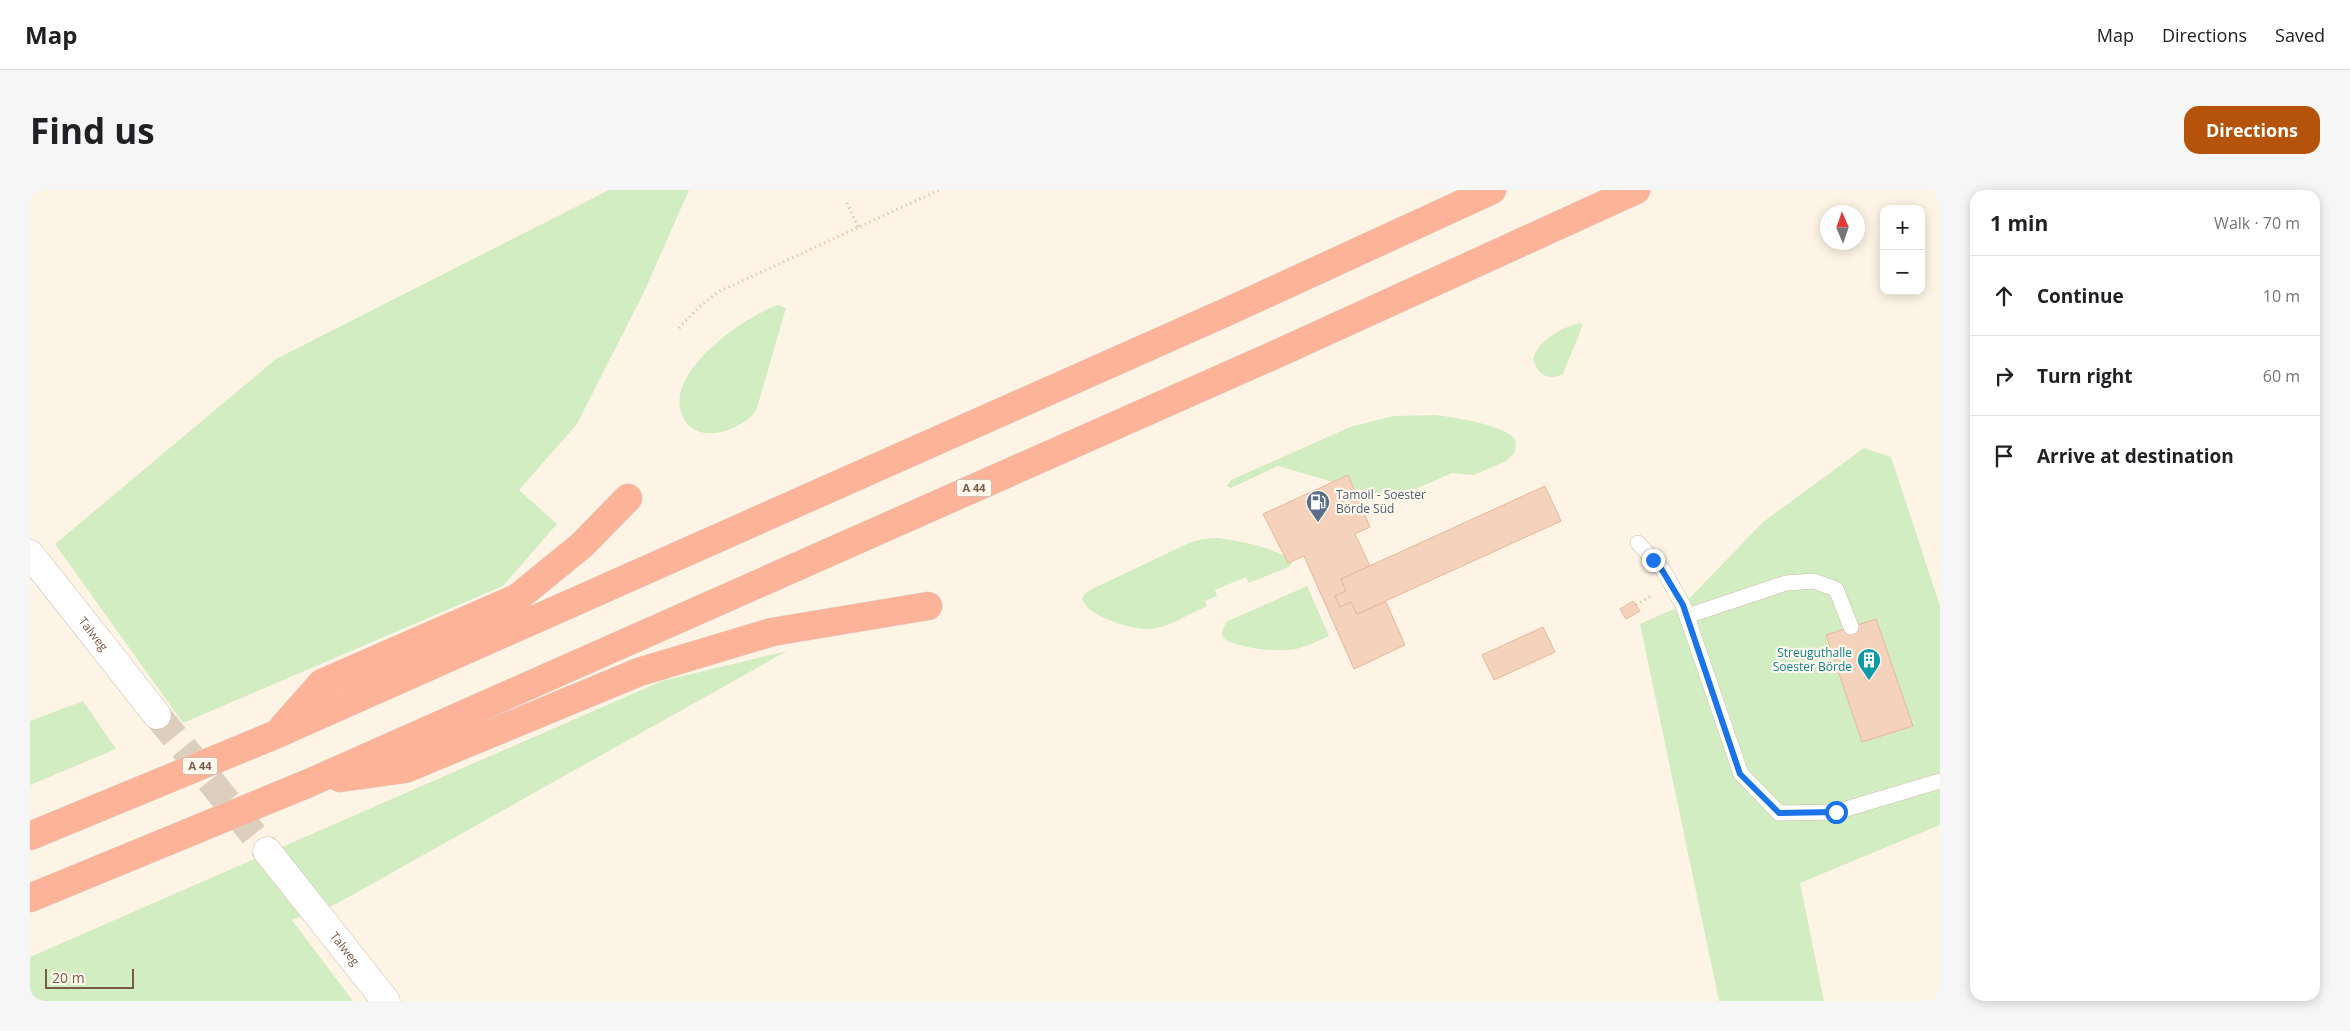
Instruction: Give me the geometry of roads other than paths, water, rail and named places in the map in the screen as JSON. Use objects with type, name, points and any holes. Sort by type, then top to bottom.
[{"type":"highway","name":"A 44","points":[[30,836],[277,734],[1231,310],[1492,190]]},
{"type":"highway","name":"A 44","points":[[30,898],[309,783],[1281,352],[1636,190]]},
{"type":"highway","points":[[277,734],[322,683],[518,598],[582,545],[628,498]]},
{"type":"highway","points":[[309,783],[405,769],[639,672],[772,632],[928,606]]},
{"type":"street","name":"Talweg","points":[[30,554],[157,715]]},
{"type":"street","name":"Talweg","points":[[267,851],[386,1001]]},
{"type":"lane","points":[[1638,543],[1662,570],[1683,605],[1740,774],[1779,813],[1836,812],[1940,780]]},
{"type":"lane","points":[[1687,616],[1786,583],[1814,581],[1836,589],[1850,627]]},
{"type":"tunnel","points":[[157,715],[267,851]]},
{"type":"place","name":"Tamoil - Soester Börde Süd","points":[[1318,523]]},
{"type":"place","name":"Streuguthalle Soester Börde","points":[[1869,681]]}]
